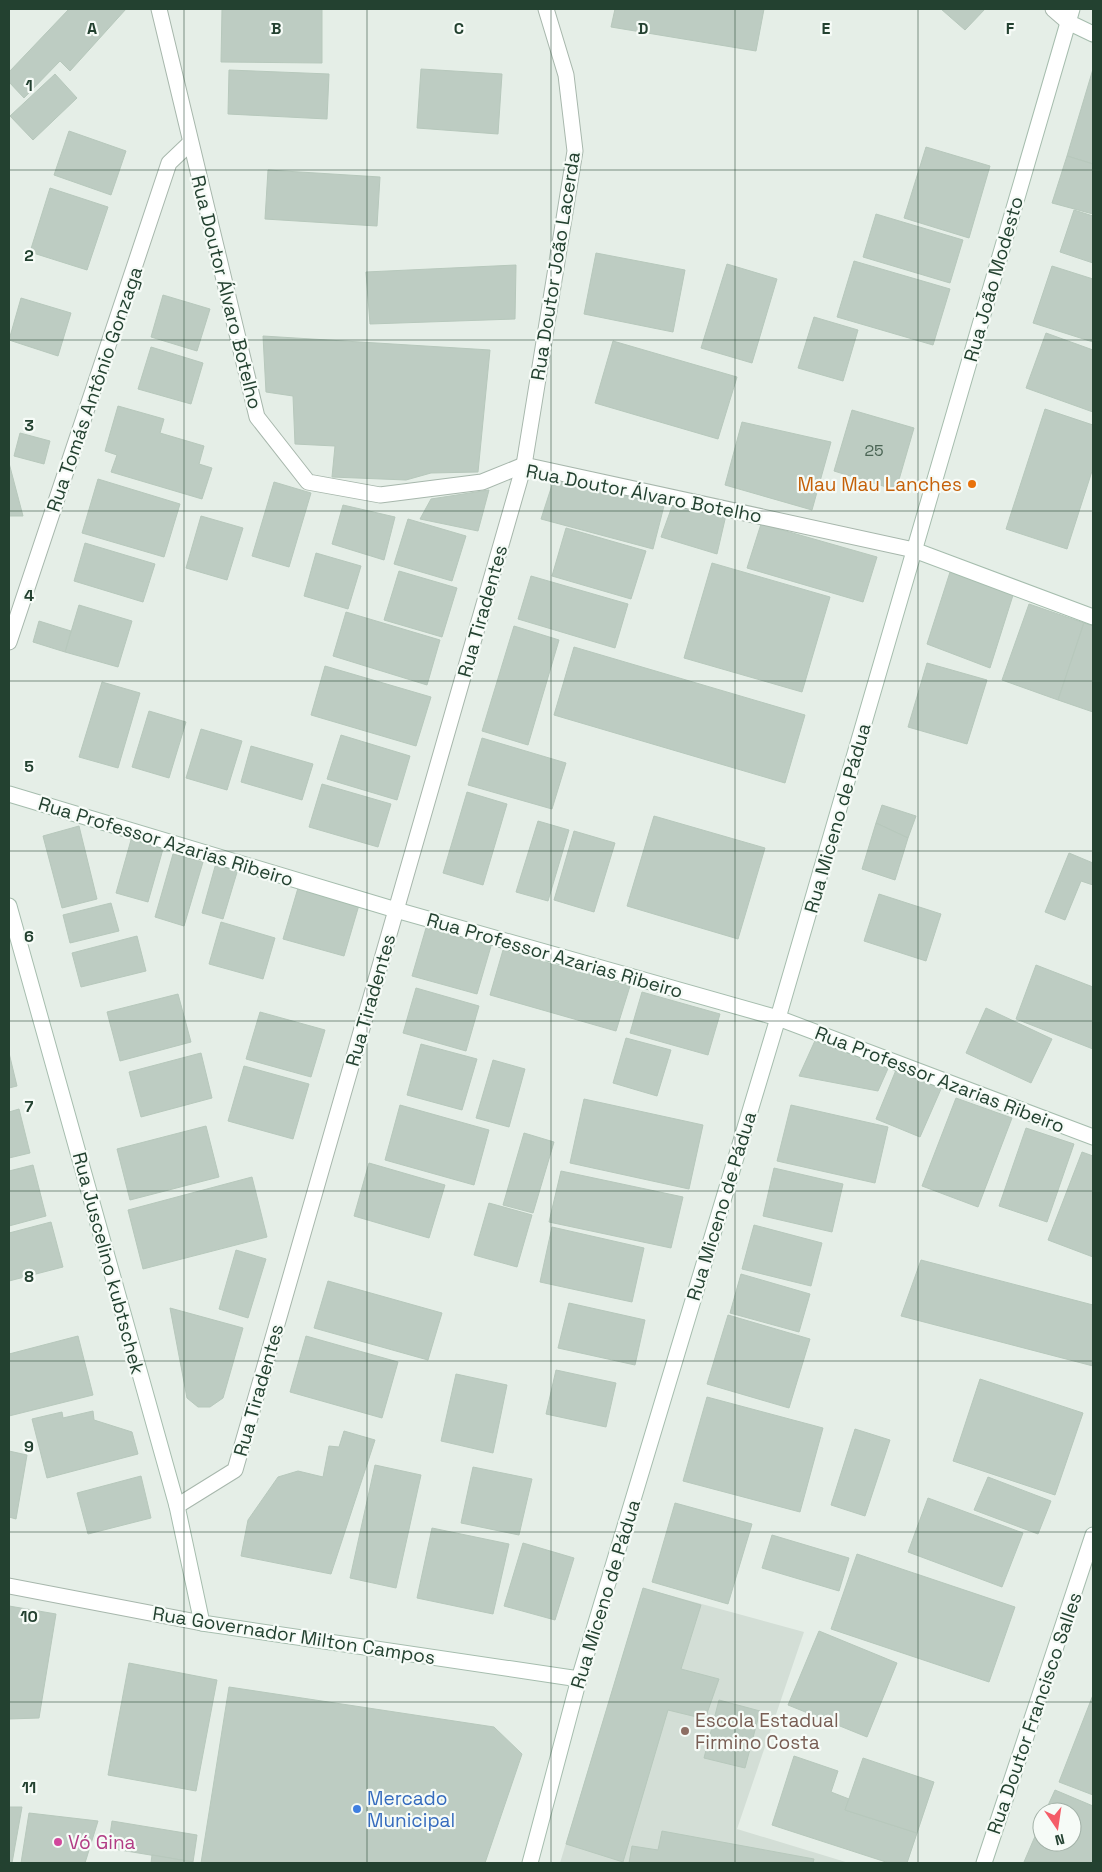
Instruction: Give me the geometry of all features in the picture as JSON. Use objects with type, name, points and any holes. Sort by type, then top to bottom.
[{"type":"main road","name":"Rua Doutor Álvaro Botelho","points":[[159,9],[257,417],[308,482],[380,495],[482,482],[524,465],[914,550],[1093,617]]},
{"type":"main road","name":"Rua Doutor João Lacerda","points":[[524,465],[575,151],[566,75],[546,9]]},
{"type":"main road","points":[[1053,9],[1070,15],[1093,34]]},
{"type":"main road","name":"Rua João Modesto","points":[[914,550],[1070,15]]},
{"type":"main road","name":"Rua Tomás Antônio Gonzaga","points":[[9,642],[169,163],[190,143]]},
{"type":"main road","name":"Rua Tiradentes","points":[[177,1506],[235,1470],[524,465]]},
{"type":"main road","name":"Rua Miceno de Pádua","points":[[530,1863],[580,1679],[778,1018],[914,550]]},
{"type":"main road","name":"Rua Professor Azarias Ribeiro","points":[[9,794],[396,910],[778,1018],[1093,1137]]},
{"type":"main road","name":"Rua Juscelino kubtschek","points":[[9,906],[177,1506],[202,1623]]},
{"type":"main road","name":"Rua Doutor Francisco Salles","points":[[984,1863],[1093,1535]]},
{"type":"main road","name":"Rua Governador Milton Campos","points":[[9,1586],[202,1623],[580,1679]]},
{"type":"shaded area","name":"Escola Estadual Firmino Costa","points":[[643,1588],[804,1632],[737,1829],[849,1863],[560,1863]]},
{"type":"building","points":[[69,9],[126,9],[70,71],[60,61],[24,98],[9,82],[9,72]]},
{"type":"building","points":[[222,9],[322,9],[322,63],[221,62]]},
{"type":"building","points":[[615,9],[764,9],[756,51],[611,27]]},
{"type":"building","points":[[941,9],[985,9],[965,30]]},
{"type":"building","points":[[421,69],[502,74],[498,134],[417,128]]},
{"type":"building","points":[[1093,69],[1093,164],[1067,156]]},
{"type":"building","points":[[229,70],[329,74],[327,119],[228,114]]},
{"type":"building","points":[[55,74],[77,98],[33,140],[10,116]]},
{"type":"building","points":[[69,131],[126,151],[111,195],[54,175]]},
{"type":"building","points":[[926,147],[990,166],[969,238],[904,218]]},
{"type":"building","points":[[1067,156],[1093,164],[1093,214],[1052,203]]},
{"type":"building","points":[[268,170],[380,177],[377,226],[265,219]]},
{"type":"building","points":[[50,188],[108,207],[87,270],[30,252]]},
{"type":"building","points":[[1074,210],[1093,216],[1093,263],[1060,252]]},
{"type":"building","points":[[876,214],[963,240],[950,283],[863,257]]},
{"type":"building","points":[[596,253],[685,270],[673,332],[584,314]]},
{"type":"building","points":[[854,261],[950,289],[933,345],[837,317]]},
{"type":"building","points":[[727,264],[777,279],[752,363],[701,348]]},
{"type":"building","points":[[516,265],[515,319],[370,324],[366,272]]},
{"type":"building","points":[[1052,266],[1093,279],[1093,342],[1033,323]]},
{"type":"building","points":[[163,295],[210,309],[197,351],[151,337]]},
{"type":"building","points":[[21,298],[71,313],[58,356],[9,340]]},
{"type":"building","points":[[814,317],[858,330],[843,381],[798,368]]},
{"type":"building","points":[[1046,333],[1093,350],[1093,412],[1026,388]]},
{"type":"building","points":[[263,336],[490,350],[478,472],[431,473],[406,480],[332,477],[335,446],[295,444],[293,396],[266,392]]},
{"type":"building","points":[[613,341],[737,377],[718,439],[595,403]]},
{"type":"building","points":[[151,347],[203,363],[191,404],[138,389]]},
{"type":"building","points":[[118,406],[164,419],[160,433],[204,446],[199,464],[212,468],[202,499],[111,472],[117,455],[105,451]]},
{"type":"building","points":[[1045,409],[1093,425],[1093,468],[1067,549],[1006,529]]},
{"type":"building","points":[[852,410],[914,428],[896,490],[834,471]]},
{"type":"building","points":[[742,422],[831,442],[812,510],[725,485]]},
{"type":"building","points":[[20,433],[50,441],[44,464],[14,456]]},
{"type":"building","points":[[9,463],[23,516],[9,516]]},
{"type":"building","points":[[556,473],[665,502],[653,549],[541,519]]},
{"type":"building","points":[[98,479],[180,504],[164,557],[82,533]]},
{"type":"building","points":[[274,482],[311,493],[289,567],[252,556]]},
{"type":"building","points":[[489,490],[478,531],[420,519],[431,499]]},
{"type":"building","points":[[674,501],[726,515],[717,554],[661,537]]},
{"type":"building","points":[[343,505],[395,517],[384,560],[332,544]]},
{"type":"building","points":[[201,516],[243,528],[227,580],[186,568]]},
{"type":"building","points":[[408,519],[466,536],[452,581],[394,564]]},
{"type":"building","points":[[761,524],[877,557],[863,602],[747,568]]},
{"type":"building","points":[[566,528],[646,551],[631,599],[552,576]]},
{"type":"building","points":[[85,543],[155,564],[143,602],[74,581]]},
{"type":"building","points":[[316,553],[361,566],[348,609],[304,596]]},
{"type":"building","points":[[712,563],[830,597],[802,692],[684,658]]},
{"type":"building","points":[[951,569],[1014,592],[990,668],[927,644]]},
{"type":"building","points":[[399,571],[457,588],[442,637],[384,620]]},
{"type":"building","points":[[531,576],[628,604],[615,648],[518,619]]},
{"type":"building","points":[[1029,604],[1084,623],[1058,700],[1002,680]]},
{"type":"building","points":[[79,605],[132,621],[118,667],[65,652]]},
{"type":"building","points":[[346,612],[440,640],[427,685],[333,656]]},
{"type":"building","points":[[39,621],[71,631],[65,652],[33,642]]},
{"type":"building","points":[[1084,623],[1093,626],[1093,712],[1058,700]]},
{"type":"building","points":[[514,626],[559,640],[528,745],[482,731]]},
{"type":"building","points":[[574,647],[805,715],[785,783],[554,715]]},
{"type":"building","points":[[927,663],[987,680],[967,744],[908,727]]},
{"type":"building","points":[[325,666],[431,697],[416,746],[311,715]]},
{"type":"building","points":[[102,682],[140,693],[118,768],[79,757]]},
{"type":"building","points":[[149,711],[186,722],[169,778],[132,767]]},
{"type":"building","points":[[201,729],[242,741],[227,790],[186,778]]},
{"type":"building","points":[[341,735],[410,756],[397,800],[327,779]]},
{"type":"building","points":[[482,738],[566,763],[552,809],[468,785]]},
{"type":"building","points":[[251,746],[313,764],[302,800],[241,782]]},
{"type":"building","points":[[322,784],[391,804],[378,847],[309,827]]},
{"type":"building","points":[[467,792],[507,804],[483,885],[443,873]]},
{"type":"building","points":[[882,805],[916,816],[908,838],[876,823]]},
{"type":"building","points":[[654,816],[765,848],[738,939],[627,906]]},
{"type":"building","points":[[538,821],[569,830],[548,901],[516,892]]},
{"type":"building","points":[[876,823],[908,838],[895,880],[862,869]]},
{"type":"building","points":[[79,826],[97,899],[62,908],[43,836]]},
{"type":"building","points":[[574,831],[615,843],[594,912],[554,900]]},
{"type":"building","points":[[131,840],[163,849],[148,902],[116,893]]},
{"type":"building","points":[[1069,853],[1093,863],[1093,885],[1081,881],[1065,920],[1045,912]]},
{"type":"building","points":[[173,854],[203,862],[184,926],[155,917]]},
{"type":"building","points":[[216,863],[238,869],[223,919],[202,913]]},
{"type":"building","points":[[298,888],[359,905],[344,956],[283,939]]},
{"type":"building","points":[[879,894],[941,914],[926,961],[864,941]]},
{"type":"building","points":[[111,903],[119,931],[70,943],[63,915]]},
{"type":"building","points":[[221,922],[275,938],[263,979],[209,964]]},
{"type":"building","points":[[426,928],[491,946],[477,994],[412,976]]},
{"type":"building","points":[[137,936],[146,971],[81,987],[72,953]]},
{"type":"building","points":[[503,950],[630,986],[616,1031],[490,995]]},
{"type":"building","points":[[1036,965],[1093,987],[1093,1049],[1016,1019]]},
{"type":"building","points":[[416,988],[479,1006],[466,1051],[403,1033]]},
{"type":"building","points":[[642,992],[720,1014],[708,1055],[630,1033]]},
{"type":"building","points":[[178,994],[191,1042],[120,1061],[107,1012]]},
{"type":"building","points":[[986,1008],[1052,1039],[1031,1083],[966,1053]]},
{"type":"building","points":[[260,1012],[325,1030],[311,1077],[246,1059]]},
{"type":"building","points":[[818,1034],[890,1064],[878,1091],[799,1076]]},
{"type":"building","points":[[626,1038],[671,1050],[657,1096],[613,1083]]},
{"type":"building","points":[[421,1044],[477,1059],[462,1110],[407,1095]]},
{"type":"building","points":[[9,1053],[17,1086],[9,1088]]},
{"type":"building","points":[[201,1053],[212,1098],[141,1117],[129,1072]]},
{"type":"building","points":[[493,1060],[525,1069],[509,1127],[476,1118]]},
{"type":"building","points":[[244,1066],[309,1084],[293,1139],[228,1121]]},
{"type":"building","points":[[896,1070],[941,1089],[920,1137],[876,1119]]},
{"type":"building","points":[[956,1098],[1012,1118],[978,1207],[922,1186]]},
{"type":"building","points":[[584,1099],[703,1125],[689,1189],[570,1163]]},
{"type":"building","points":[[400,1105],[489,1130],[474,1185],[385,1160]]},
{"type":"building","points":[[791,1105],[888,1127],[875,1183],[777,1161]]},
{"type":"building","points":[[19,1109],[30,1153],[9,1158],[9,1112]]},
{"type":"building","points":[[206,1126],[219,1177],[130,1200],[117,1149]]},
{"type":"building","points":[[1026,1128],[1074,1144],[1047,1222],[999,1206]]},
{"type":"building","points":[[524,1133],[554,1142],[533,1213],[503,1205]]},
{"type":"building","points":[[1082,1152],[1093,1156],[1093,1257],[1048,1240]]},
{"type":"building","points":[[369,1163],[445,1185],[429,1238],[354,1216]]},
{"type":"building","points":[[33,1165],[46,1216],[9,1226],[9,1171]]},
{"type":"building","points":[[774,1168],[843,1184],[832,1232],[763,1216]]},
{"type":"building","points":[[561,1171],[683,1197],[671,1248],[549,1222]]},
{"type":"building","points":[[252,1177],[267,1237],[143,1269],[128,1210]]},
{"type":"building","points":[[489,1203],[532,1215],[517,1267],[474,1255]]},
{"type":"building","points":[[51,1222],[63,1267],[9,1281],[9,1233]]},
{"type":"building","points":[[754,1225],[822,1243],[811,1286],[742,1269]]},
{"type":"building","points":[[552,1227],[644,1248],[632,1302],[540,1282]]},
{"type":"building","points":[[236,1250],[266,1259],[248,1318],[219,1309]]},
{"type":"building","points":[[921,1260],[1093,1305],[1093,1366],[901,1316]]},
{"type":"building","points":[[741,1274],[810,1294],[799,1332],[730,1313]]},
{"type":"building","points":[[328,1281],[442,1313],[428,1360],[314,1328]]},
{"type":"building","points":[[569,1303],[645,1320],[635,1365],[558,1348]]},
{"type":"building","points":[[170,1308],[243,1328],[223,1398],[210,1407],[198,1407],[187,1398]]},
{"type":"building","points":[[728,1315],[810,1339],[789,1408],[707,1384]]},
{"type":"building","points":[[78,1336],[93,1395],[9,1416],[9,1354]]},
{"type":"building","points":[[306,1336],[398,1362],[382,1418],[290,1392]]},
{"type":"building","points":[[556,1370],[616,1383],[606,1427],[546,1414]]},
{"type":"building","points":[[456,1374],[507,1385],[493,1453],[441,1441]]},
{"type":"building","points":[[980,1379],[1083,1413],[1055,1495],[953,1461]]},
{"type":"building","points":[[707,1397],[823,1428],[800,1512],[683,1481]]},
{"type":"building","points":[[93,1411],[94,1420],[132,1432],[138,1454],[47,1478],[32,1419],[62,1412],[63,1418]]},
{"type":"building","points":[[855,1429],[890,1440],[865,1516],[831,1505]]},
{"type":"building","points":[[344,1431],[375,1440],[331,1574],[241,1556],[248,1520],[278,1477],[298,1471],[323,1477],[329,1446],[339,1447]]},
{"type":"building","points":[[9,1451],[27,1455],[16,1519],[9,1517]]},
{"type":"building","points":[[375,1465],[421,1475],[396,1588],[350,1578]]},
{"type":"building","points":[[473,1467],[532,1479],[519,1535],[461,1523]]},
{"type":"building","points":[[141,1476],[151,1518],[88,1534],[77,1493]]},
{"type":"building","points":[[988,1477],[1051,1501],[1038,1534],[974,1510]]},
{"type":"building","points":[[928,1498],[1023,1533],[1002,1587],[908,1552]]},
{"type":"building","points":[[675,1503],[752,1524],[728,1604],[652,1582]]},
{"type":"building","points":[[432,1528],[509,1544],[493,1614],[417,1598]]},
{"type":"building","points":[[772,1535],[849,1558],[839,1591],[762,1568]]},
{"type":"building","points":[[523,1543],[574,1558],[555,1620],[504,1606]]},
{"type":"building","points":[[857,1554],[1015,1607],[989,1682],[831,1629]]},
{"type":"building","points":[[643,1588],[701,1605],[681,1669],[719,1679],[705,1719],[668,1710],[623,1862],[566,1844]]},
{"type":"building","points":[[9,1606],[56,1614],[39,1718],[9,1719]]},
{"type":"building","points":[[819,1631],[897,1663],[867,1737],[788,1705]]},
{"type":"building","points":[[129,1663],[217,1680],[196,1791],[108,1775]]},
{"type":"building","name":"Mercado Municipal","points":[[229,1687],[494,1727],[522,1754],[485,1863],[201,1863]]},
{"type":"building","points":[[1093,1695],[1093,1795],[1059,1782]]},
{"type":"building","points":[[719,1700],[760,1711],[745,1768],[704,1758]]},
{"type":"building","points":[[794,1756],[838,1771],[831,1792],[849,1799],[845,1810],[917,1833],[907,1863],[889,1863],[772,1825]]},
{"type":"building","points":[[863,1758],[934,1782],[917,1833],[845,1810]]},
{"type":"building","points":[[1055,1790],[1093,1806],[1093,1863],[1024,1862],[1032,1843],[1032,1852],[1082,1852],[1082,1802],[1050,1802]]},
{"type":"building","points":[[9,1807],[22,1807],[12,1863],[9,1863]]},
{"type":"building","name":"Vó Gina","points":[[29,1813],[98,1821],[85,1863],[21,1863]]},
{"type":"building","points":[[112,1821],[197,1835],[193,1862],[108,1848]]},
{"type":"building","points":[[662,1831],[814,1859],[813,1863],[629,1863],[632,1846],[658,1850]]},
{"type":"building","points":[[152,1855],[193,1862],[193,1863],[151,1863]]},
{"type":"place","name":"Mau Mau Lanches","points":[[972,484]]},
{"type":"place","name":"Escola Estadual Firmino Costa","points":[[685,1731]]},
{"type":"place","name":"Mercado Municipal","points":[[357,1809]]},
{"type":"place","name":"Vó Gina","points":[[58,1842]]}]
